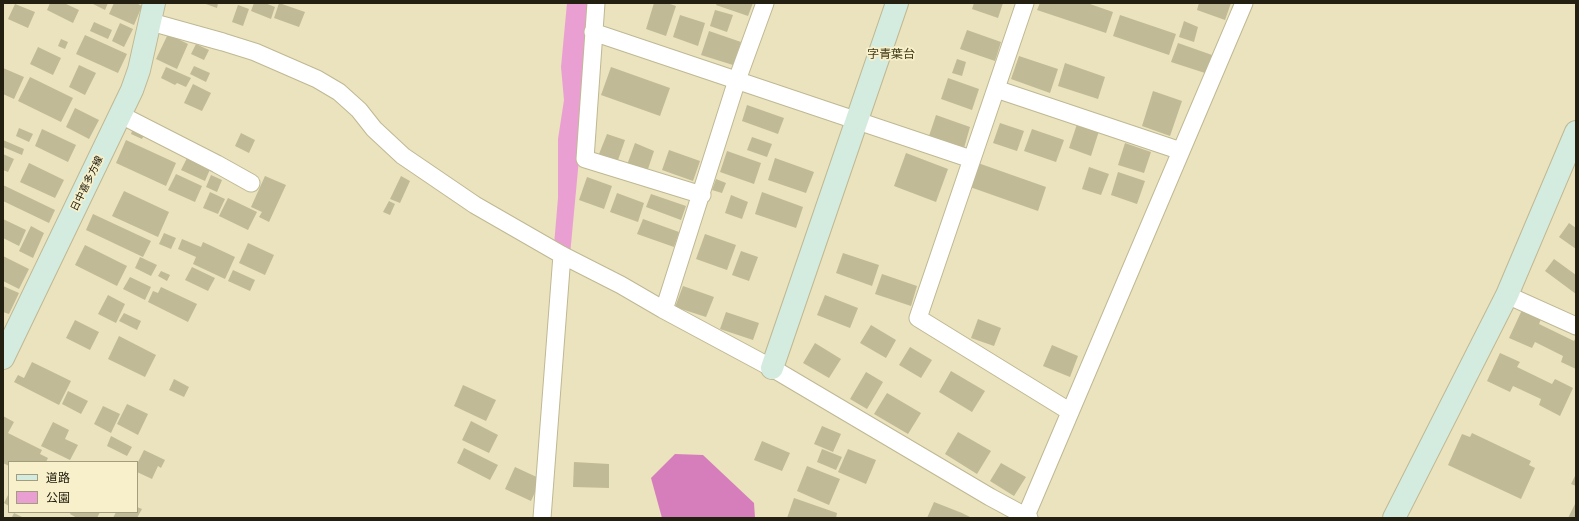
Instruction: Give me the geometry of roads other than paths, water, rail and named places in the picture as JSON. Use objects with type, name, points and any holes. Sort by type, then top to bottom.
[{"type":"street","points":[[596,3],[585,159],[702,195]]},
{"type":"street","points":[[664,310],[702,195],[737,80],[765,3]]},
{"type":"street","points":[[772,368],[897,3]]},
{"type":"street","points":[[1025,3],[918,318],[1069,411]]},
{"type":"street","points":[[152,13],[224,42],[255,52],[317,79],[339,92],[359,110],[374,129],[403,156],[475,205],[562,255],[621,285],[772,368],[990,497],[1028,517],[1069,411],[1244,3]]},
{"type":"street","name":"日中喜多方線","points":[[3,358],[121,115],[139,70],[152,13]]},
{"type":"street","points":[[593,32],[972,159]]},
{"type":"street","points":[[996,89],[1181,151]]},
{"type":"street","points":[[121,115],[251,183]]},
{"type":"street","points":[[1394,518],[1507,295],[1576,132]]},
{"type":"street","points":[[542,518],[562,255]]},
{"type":"street","points":[[1507,295],[1576,326]]},
{"type":"district","name":"字青葉台","points":[[891,56]]}]
